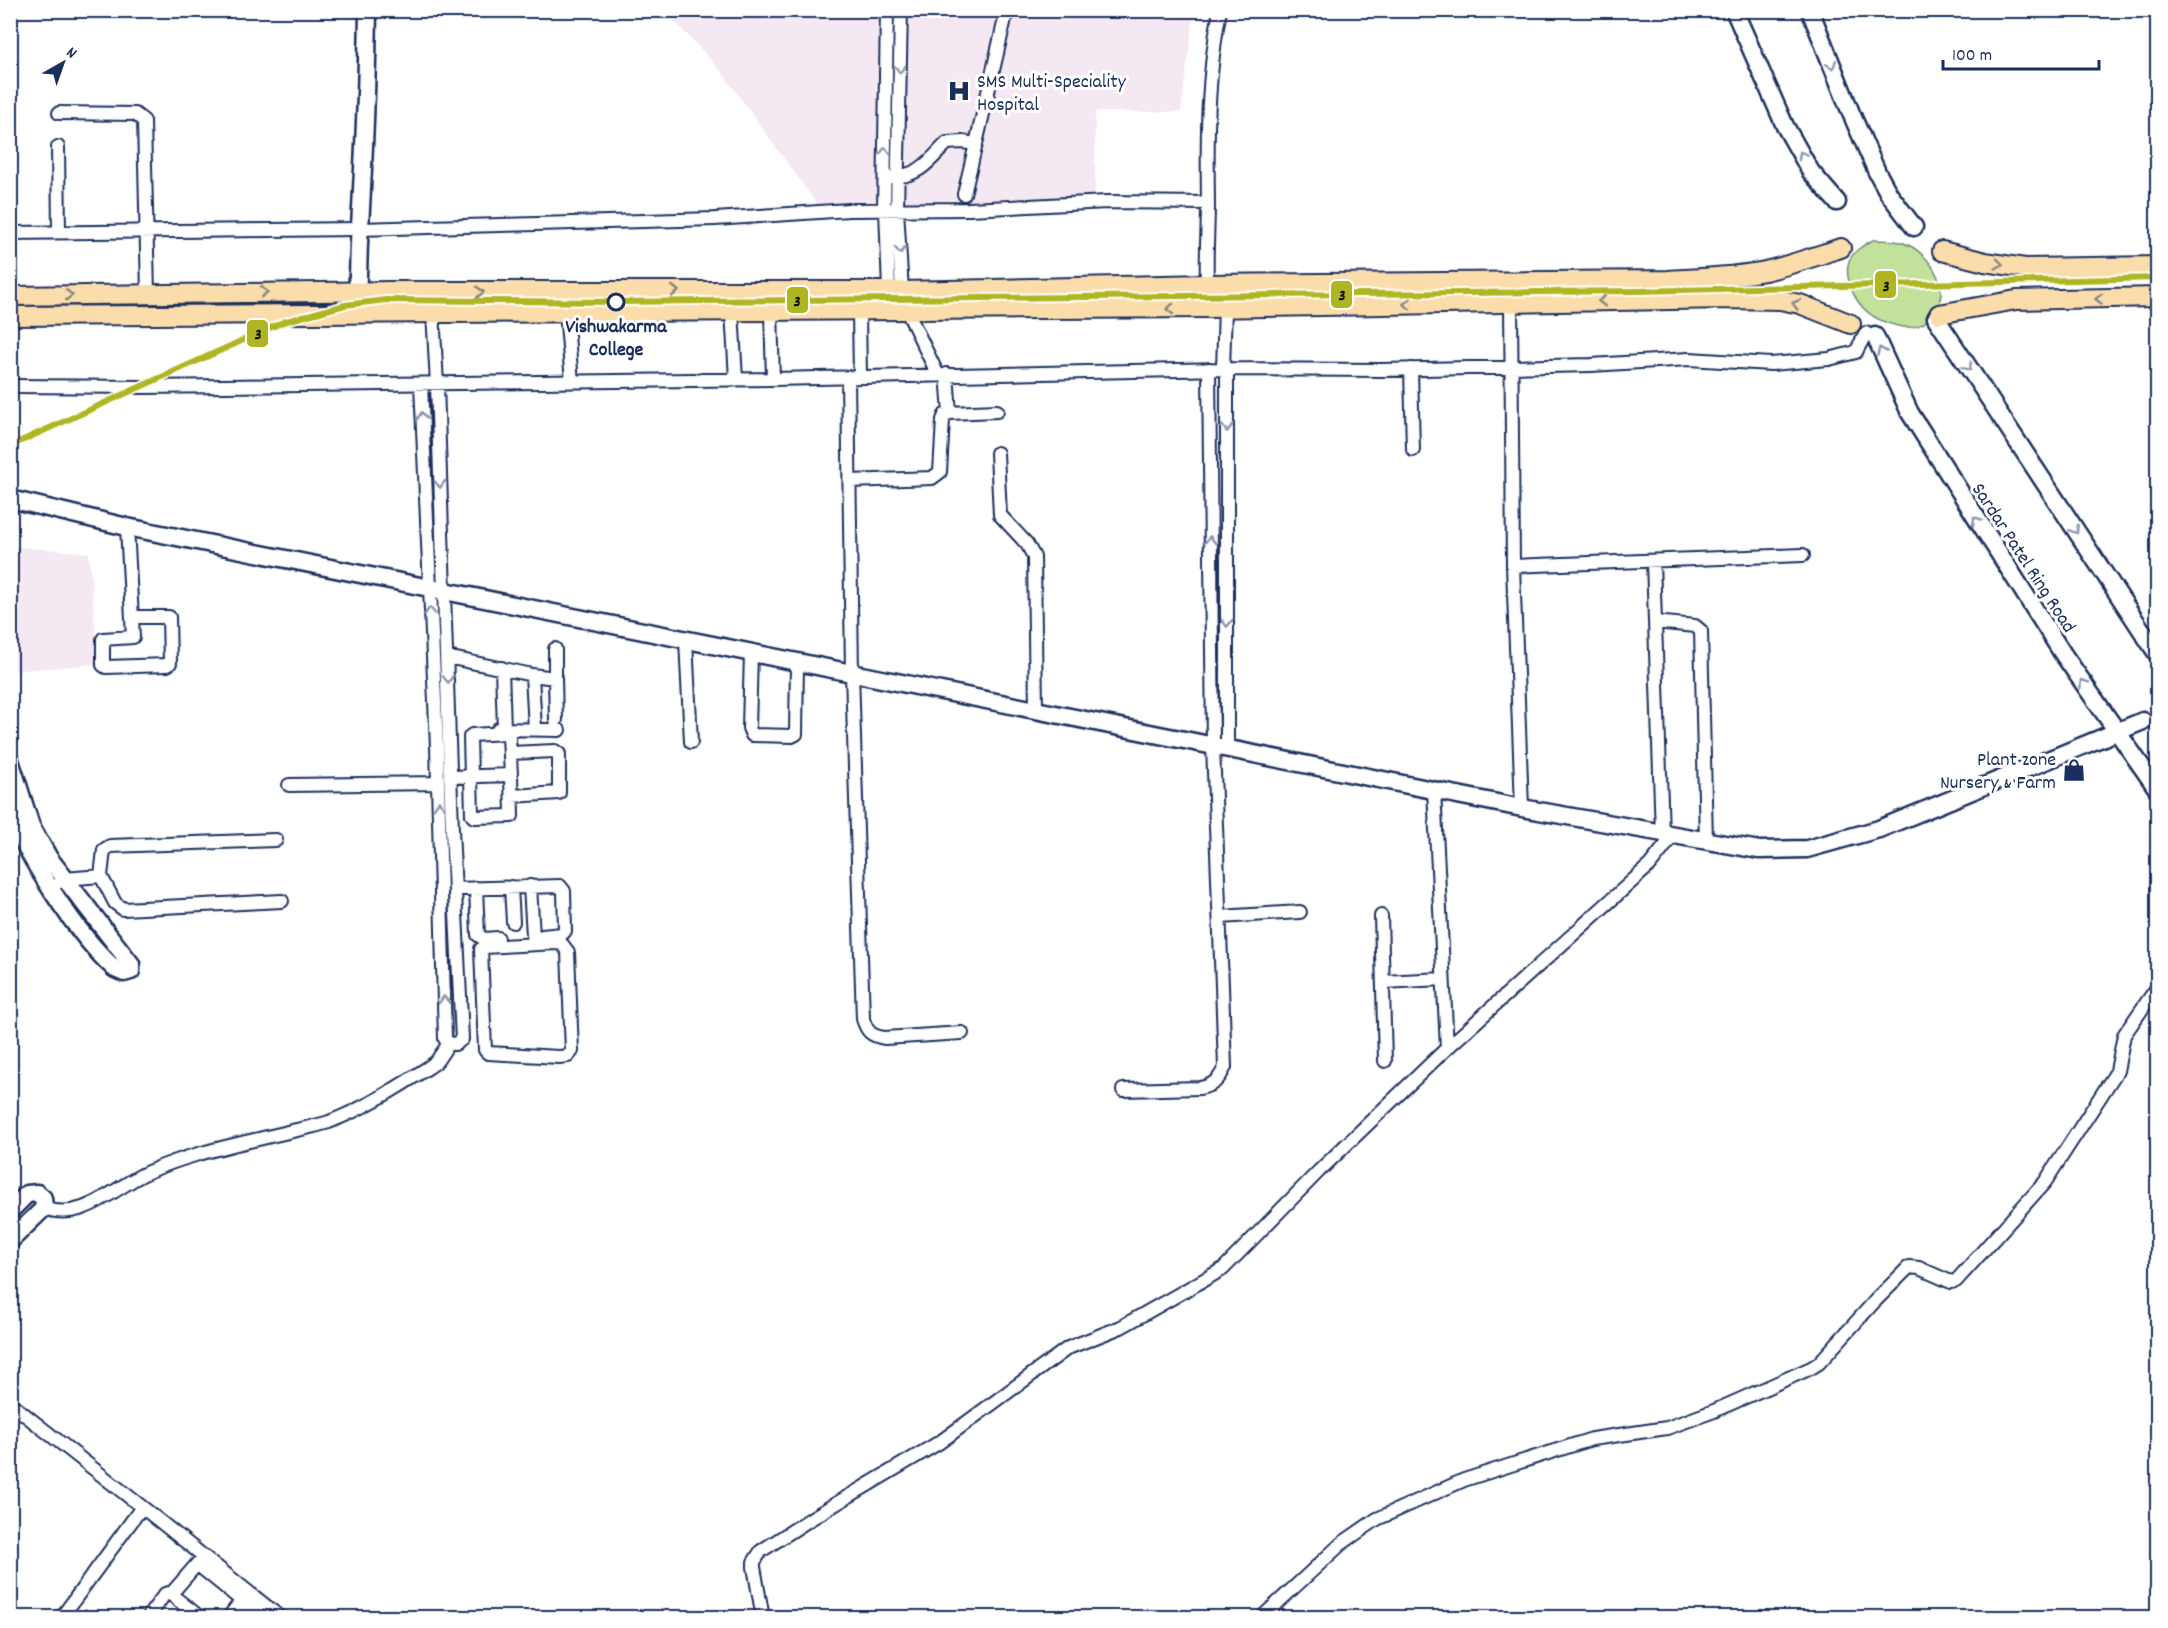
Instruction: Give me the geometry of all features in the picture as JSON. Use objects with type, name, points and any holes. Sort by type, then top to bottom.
[{"type":"main road","points":[[10,296],[896,290],[1206,284],[1668,280],[1765,271],[1841,248]]},
{"type":"main road","points":[[1942,251],[1985,262],[2025,268],[2157,266]]},
{"type":"main road","points":[[1938,316],[2016,300],[2157,297]]},
{"type":"main road","points":[[10,316],[907,311],[1780,300],[1800,304],[1864,331]]},
{"type":"street","points":[[357,292],[366,113],[368,10]]},
{"type":"street","points":[[886,10],[892,177]]},
{"type":"street","points":[[896,290],[889,210],[901,10]]},
{"type":"street","points":[[964,194],[1007,10]]},
{"type":"street","points":[[1123,1090],[1210,1086],[1221,1075],[1225,1067],[1220,917],[1220,747],[1225,369],[1217,308],[1206,284],[1208,202],[1206,145],[1209,87],[1220,10]]},
{"type":"street","points":[[1734,10],[1785,126],[1812,172],[1837,202]]},
{"type":"street","points":[[1810,10],[1877,172],[1889,194],[1914,226]]},
{"type":"street","points":[[59,113],[135,114],[142,118],[145,126],[148,294]]},
{"type":"street","points":[[892,177],[910,176],[947,143],[963,141],[976,144]]},
{"type":"street","points":[[58,147],[59,232]]},
{"type":"street","points":[[10,233],[359,229],[716,219],[1107,202],[1208,202]]},
{"type":"street","points":[[1511,302],[1513,566],[1522,808]]},
{"type":"street","points":[[732,311],[736,379]]},
{"type":"street","points":[[771,311],[773,379]]},
{"type":"street","points":[[860,311],[854,377],[850,481],[852,673],[863,1019],[866,1029],[874,1036],[885,1038],[962,1033]]},
{"type":"street","points":[[907,311],[942,374],[950,412]]},
{"type":"street","points":[[421,384],[436,589],[447,657],[462,1039],[455,1044],[449,1043],[446,1039],[438,783],[436,589],[437,384],[433,312]]},
{"type":"street","points":[[566,312],[572,382]]},
{"type":"street","points":[[1938,316],[2157,655]]},
{"type":"street","points":[[10,386],[437,384],[1209,369],[1411,369],[1591,366],[1689,359],[1771,363],[1829,359],[1856,352],[1864,331]]},
{"type":"street","name":"Sardar Patel Ring Road","points":[[1864,331],[1910,413],[2063,654],[2157,790]]},
{"type":"street","points":[[1209,369],[1220,747]]},
{"type":"street","points":[[1411,369],[1413,450]]},
{"type":"street","points":[[850,481],[932,478],[940,472],[945,415],[950,412],[997,411]]},
{"type":"street","points":[[997,453],[1000,515],[1027,544],[1034,557],[1036,710]]},
{"type":"street","points":[[10,498],[127,527],[686,640],[1522,808],[1759,850],[1807,849],[1879,829],[2143,721]]},
{"type":"street","points":[[127,527],[133,637],[102,640],[103,665],[106,667],[170,663],[169,617],[132,617]]},
{"type":"street","points":[[1513,566],[1803,555]]},
{"type":"street","points":[[763,1617],[754,1567],[754,1562],[761,1551],[940,1442],[1072,1345],[1121,1327],[1222,1269],[1446,1048],[1650,865],[1668,835],[1653,561]]},
{"type":"street","points":[[1655,622],[1695,626],[1701,631],[1706,841]]},
{"type":"street","points":[[686,640],[691,742]]},
{"type":"street","points":[[478,729],[535,729],[557,725],[555,649]]},
{"type":"street","points":[[751,653],[749,728],[752,735],[792,736],[796,734],[796,662]]},
{"type":"street","points":[[447,657],[555,678]]},
{"type":"street","points":[[502,668],[504,729]]},
{"type":"street","points":[[532,675],[535,729]]},
{"type":"street","points":[[505,734],[509,737],[510,753],[513,814],[511,816],[474,817],[470,776],[470,739],[472,735],[505,734]]},
{"type":"street","points":[[510,753],[555,752],[559,754],[559,793],[512,796]]},
{"type":"street","points":[[10,760],[20,833]]},
{"type":"street","points":[[450,777],[511,775]]},
{"type":"street","points":[[289,785],[438,783]]},
{"type":"street","points":[[1434,790],[1446,1048]]},
{"type":"street","points":[[10,811],[20,833],[58,884],[131,964],[131,970],[124,973],[112,966],[77,925],[58,884]]},
{"type":"street","points":[[276,840],[110,846],[104,850],[101,876],[115,903],[123,909],[282,901]]},
{"type":"street","points":[[58,884],[101,876]]},
{"type":"street","points":[[455,889],[476,888],[511,887],[556,885],[564,891],[564,933],[484,939],[478,935],[476,888]]},
{"type":"street","points":[[530,886],[533,936]]},
{"type":"street","points":[[511,887],[513,922]]},
{"type":"street","points":[[1220,917],[1300,912]]},
{"type":"street","points":[[1381,916],[1385,1061]]},
{"type":"street","points":[[456,926],[478,926]]},
{"type":"street","points":[[562,944],[568,952],[572,1052],[567,1056],[559,1057],[488,1053],[485,1050],[483,1002],[481,951],[483,948],[562,944]]},
{"type":"street","points":[[1383,982],[1443,979]]},
{"type":"street","points":[[1261,1617],[1341,1544],[1377,1519],[1464,1480],[1581,1443],[1666,1428],[1714,1411],[1810,1368],[1819,1363],[1875,1300],[1909,1267],[1919,1268],[1951,1282],[1958,1280],[2045,1182],[2057,1165],[2117,1071],[2124,1035],[2157,986]]},
{"type":"street","points":[[460,1003],[483,1002]]},
{"type":"street","points":[[44,1208],[55,1213],[81,1209],[148,1172],[203,1151],[329,1121],[382,1098],[436,1062],[449,1043]]},
{"type":"street","points":[[10,1211],[27,1194],[36,1192],[44,1198],[44,1208],[10,1241]]},
{"type":"street","points":[[10,1403],[142,1507],[245,1596],[263,1617]]},
{"type":"street","points":[[61,1617],[142,1507]]},
{"type":"street","points":[[171,1594],[197,1564],[281,1617]]},
{"type":"street","points":[[151,1617],[150,1614],[165,1594],[171,1594],[201,1617]]},
{"type":"street","points":[[228,1617],[245,1596]]},
{"type":"shaded area","name":"SMS Multi-Speciality Hospital","points":[[665,11],[1194,11],[1181,112],[1095,112],[1095,207],[822,211],[721,71]]},
{"type":"shaded area","points":[[10,546],[89,553],[98,664],[12,671]]},
{"type":"green space","points":[[1873,240],[1893,241],[1913,247],[1935,270],[1941,290],[1940,300],[1936,309],[1924,323],[1908,327],[1890,324],[1875,318],[1858,303],[1849,281],[1848,265],[1856,251]]},
{"type":"transit line","name":"3","points":[[10,446],[283,322],[345,305],[386,300],[616,302],[1640,291],[2158,278]]},
{"type":"place","name":"SMS Multi-Speciality Hospital","points":[[959,91]]},
{"type":"place","name":"Vishwakarma College","points":[[616,302]]},
{"type":"place","name":"Plant zone Nursery & Farm","points":[[2074,770]]}]
